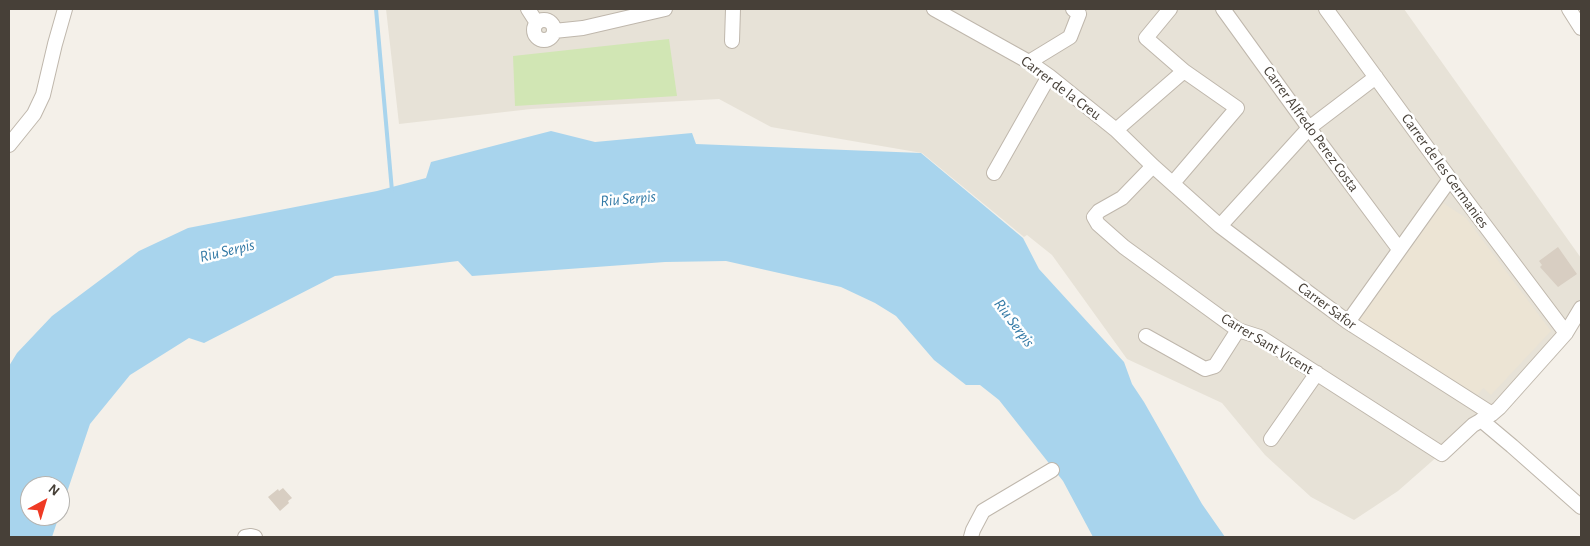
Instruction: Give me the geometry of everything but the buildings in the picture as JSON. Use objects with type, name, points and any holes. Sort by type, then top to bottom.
[{"type":"street","points":[[9,145],[34,114],[41,100],[66,9]]},
{"type":"street","points":[[528,9],[537,23],[544,20],[552,24],[554,31],[584,28],[665,9]]},
{"type":"street","points":[[732,41],[733,9]]},
{"type":"street","name":"Carrer de la Creu","points":[[934,9],[1029,62],[1049,76],[1116,130],[1173,183]]},
{"type":"street","points":[[1029,62],[1070,37],[1079,14],[1074,9]]},
{"type":"street","points":[[1169,9],[1146,38],[1184,71],[1236,108],[1173,183]]},
{"type":"street","name":"Carrer Alfredo Perez Costa","points":[[1223,9],[1399,249]]},
{"type":"street","name":"Carrer de les Germanies","points":[[1326,9],[1450,179],[1566,333]]},
{"type":"street","points":[[1569,9],[1581,28]]},
{"type":"street","points":[[1116,130],[1184,71]]},
{"type":"street","points":[[994,173],[1049,76]]},
{"type":"street","points":[[1220,226],[1309,128],[1376,77]]},
{"type":"street","name":"Carrer Sant Vicent","points":[[1153,166],[1122,198],[1099,211],[1094,217],[1098,224],[1124,247],[1238,330],[1260,337],[1442,454],[1473,425],[1487,417]]},
{"type":"street","points":[[1348,322],[1450,179]]},
{"type":"street","name":"Carrer Safor","points":[[1173,183],[1220,226],[1348,322],[1487,417],[1512,446],[1581,507]]},
{"type":"street","points":[[1487,417],[1566,333],[1581,308]]},
{"type":"street","points":[[1146,336],[1205,369],[1215,366],[1238,330]]},
{"type":"street","points":[[1271,439],[1317,373]]},
{"type":"street","points":[[971,537],[972,530],[983,511],[1052,470]]},
{"type":"street","points":[[245,537],[255,537]]},
{"type":"shaded area","points":[[386,9],[1404,9],[1581,258],[1581,309],[1480,419],[1398,491],[1354,520],[1311,497],[1265,455],[1222,403],[1127,359],[1052,255],[1027,235],[1024,237],[922,153],[771,127],[719,99],[531,109],[399,124]]},
{"type":"shaded area","points":[[1443,203],[1466,218],[1551,331],[1491,395],[1483,388],[1478,395],[1357,323]]},
{"type":"green space","points":[[669,39],[677,96],[515,106],[513,56]]},
{"type":"water","name":"Riu Serpis","points":[[551,131],[595,142],[692,133],[696,144],[921,153],[1023,238],[1039,269],[1124,362],[1132,384],[1202,504],[1225,537],[1093,537],[1063,481],[999,400],[980,385],[966,385],[934,360],[896,316],[875,303],[841,287],[726,261],[665,262],[472,276],[458,261],[335,276],[204,343],[189,338],[130,375],[90,424],[70,483],[70,476],[20,476],[20,526],[56,526],[52,537],[9,537],[9,366],[17,353],[52,316],[139,251],[188,228],[377,191],[426,178],[431,162]]},
{"type":"waterway","points":[[376,9],[392,191]]}]
